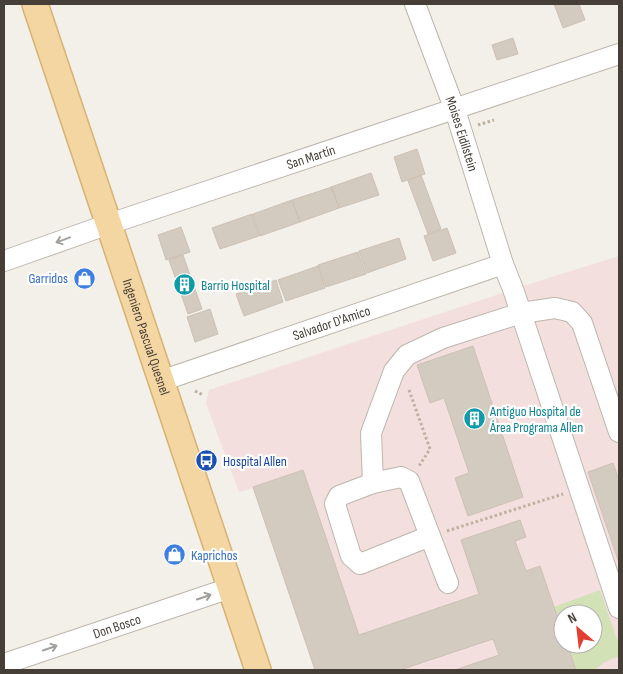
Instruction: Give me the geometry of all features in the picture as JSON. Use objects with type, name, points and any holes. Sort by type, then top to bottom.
[{"type":"main road","name":"Ingeniero Pascual Quesnel","points":[[35,4],[258,670]]},
{"type":"street","name":"Moises Eidilstein","points":[[415,4],[455,110],[503,264],[619,608]]},
{"type":"street","name":"San Martín","points":[[4,262],[108,224],[619,54]]},
{"type":"street","name":"Salvador D'Amico","points":[[161,380],[503,264]]},
{"type":"street","points":[[373,484],[371,433],[394,371],[407,355],[443,338],[521,313],[554,308],[572,312],[582,324],[619,432]]},
{"type":"street","points":[[430,536],[360,564],[351,556],[335,504],[338,496],[401,477],[409,482],[430,536],[448,583]]},
{"type":"street","name":"Don Bosco","points":[[4,664],[230,588]]},
{"type":"path","points":[[400,364],[430,449],[409,482]]},
{"type":"path","points":[[430,536],[580,488]]},
{"type":"shaded area","points":[[619,256],[619,670],[315,670],[253,488],[239,492],[206,403],[209,390]]},
{"type":"green space","points":[[600,590],[619,645],[619,656],[605,662],[594,670],[576,670],[570,654],[603,654],[603,604],[562,604]]},
{"type":"building","points":[[554,4],[579,4],[585,20],[563,28]]},
{"type":"building","points":[[513,38],[518,54],[497,60],[492,45]]},
{"type":"building","points":[[417,149],[425,174],[402,182],[394,157]]},
{"type":"building","points":[[371,173],[379,195],[339,208],[331,187]]},
{"type":"building","points":[[421,175],[441,229],[428,234],[408,181]]},
{"type":"building","points":[[332,187],[339,208],[300,222],[292,200]]},
{"type":"building","points":[[292,200],[300,222],[260,236],[253,214]]},
{"type":"building","points":[[252,214],[259,236],[220,249],[212,228]]},
{"type":"building","points":[[181,227],[190,252],[166,260],[158,235]]},
{"type":"building","points":[[447,228],[456,253],[433,261],[424,236]]},
{"type":"building","points":[[399,238],[406,259],[367,273],[359,251]]},
{"type":"building","points":[[358,252],[366,274],[326,287],[318,265]]},
{"type":"building","name":"Barrio Hospital","points":[[183,255],[202,309],[188,314],[169,260]]},
{"type":"building","points":[[318,266],[325,288],[286,301],[278,280]]},
{"type":"building","points":[[276,280],[283,302],[244,316],[236,294]]},
{"type":"building","points":[[210,309],[218,334],[195,342],[187,317]]},
{"type":"building","name":"Antiguo Hospital de Área Programa Allen","points":[[473,346],[523,497],[468,516],[455,478],[469,473],[444,398],[430,403],[417,365]]},
{"type":"building","points":[[613,463],[619,480],[619,563],[588,472]]},
{"type":"building","points":[[303,470],[359,635],[479,594],[461,540],[520,520],[526,537],[515,541],[526,571],[540,566],[553,604],[553,654],[570,654],[576,670],[455,670],[499,655],[493,639],[400,670],[315,670],[253,487]]},
{"type":"place","name":"Garridos","points":[[84,278]]},
{"type":"place","name":"Barrio Hospital","points":[[185,285]]},
{"type":"place","name":"Antiguo Hospital de Área Programa Allen","points":[[474,419]]},
{"type":"place","name":"Hospital Allen","points":[[207,461]]},
{"type":"place","name":"Kaprichos","points":[[175,555]]}]
